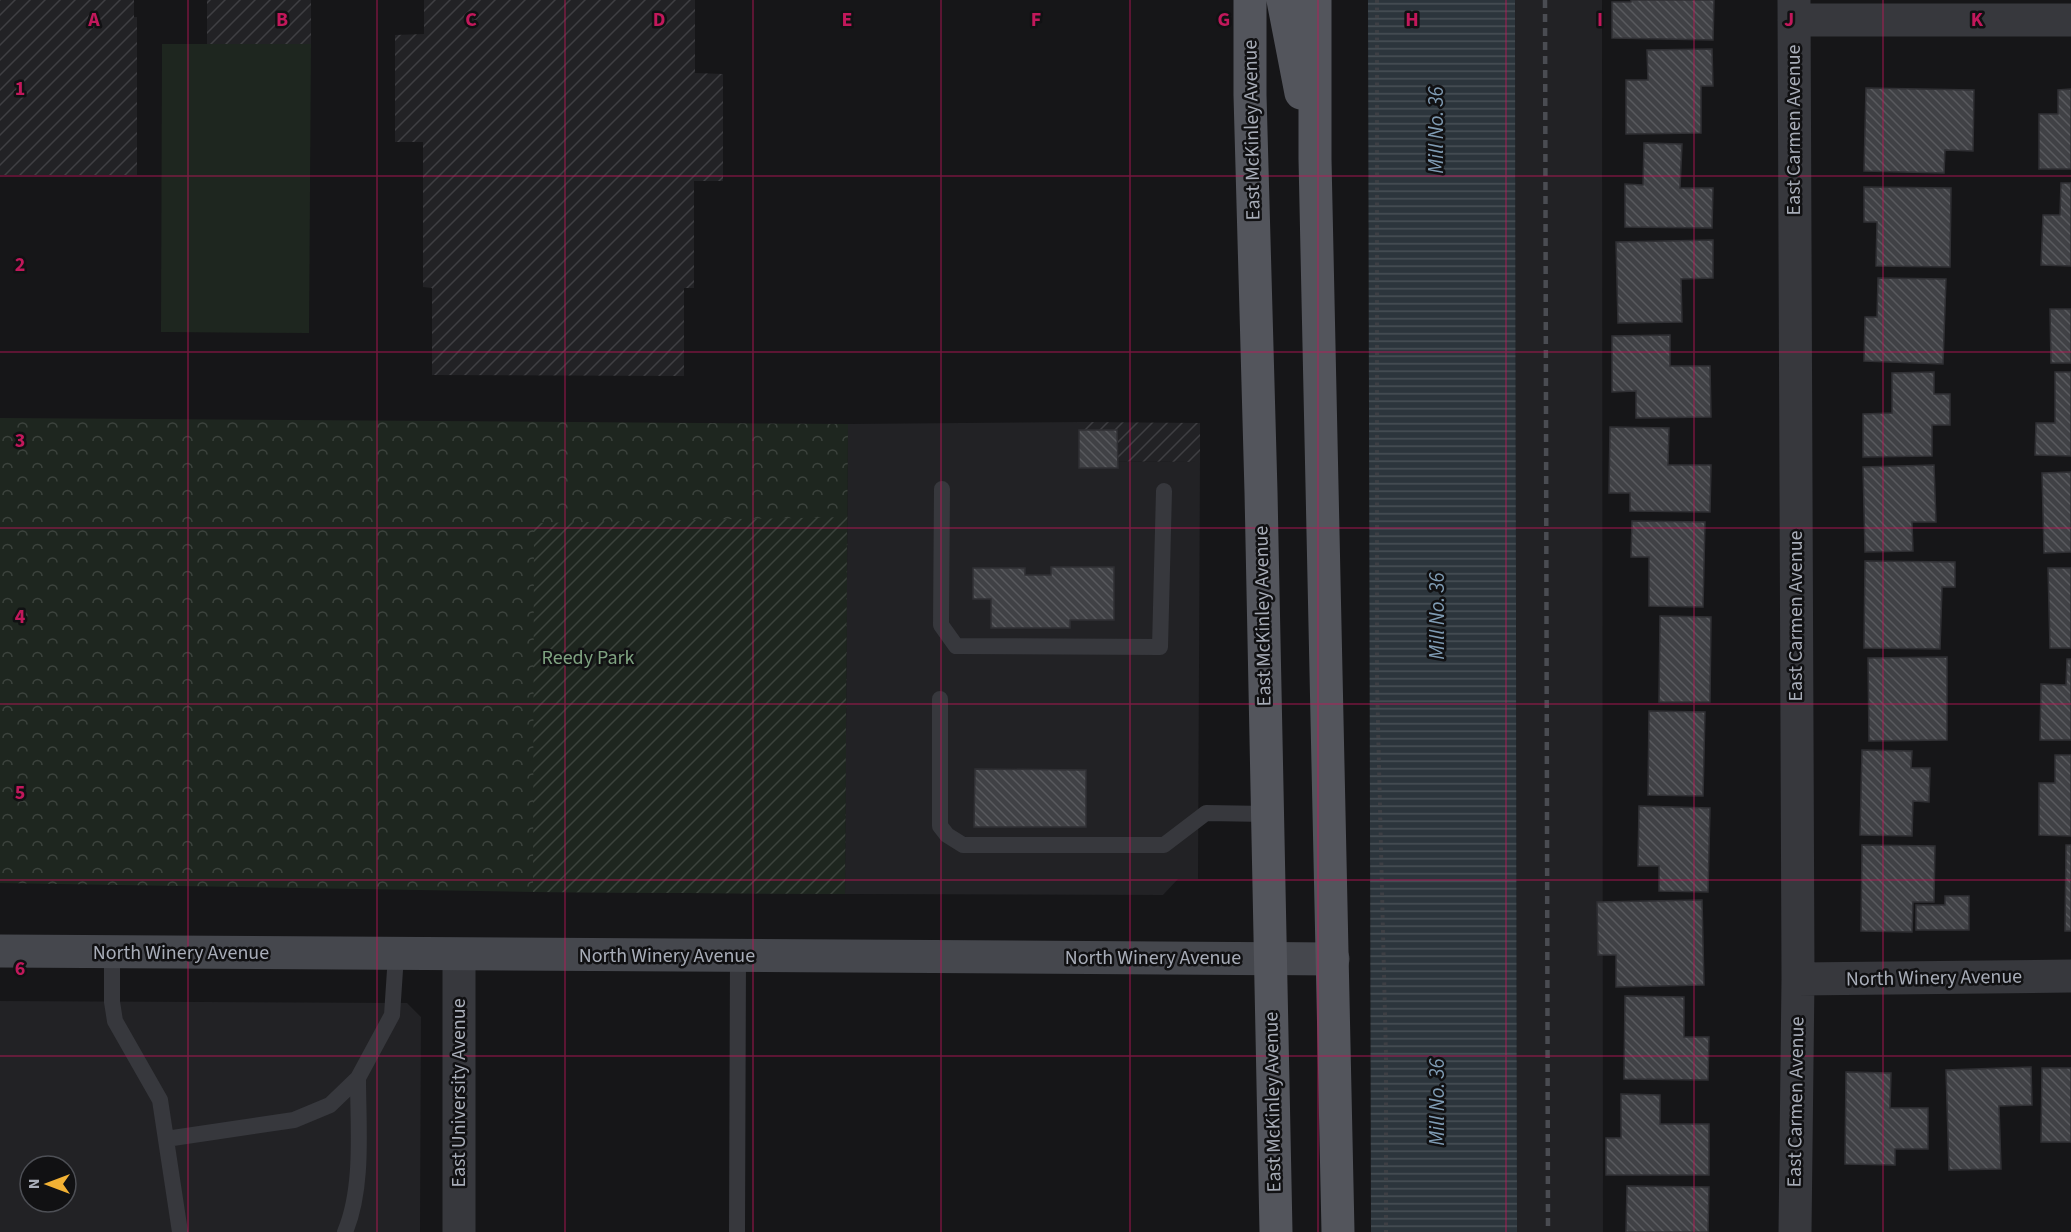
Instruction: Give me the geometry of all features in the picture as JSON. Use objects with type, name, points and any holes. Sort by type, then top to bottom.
[{"type":"main road","name":"East McKinley Avenue","points":[[1250,0],[1250,95],[1268,814],[1275,1232]]},
{"type":"main road","points":[[1282,0],[1315,159]]},
{"type":"main road","points":[[1315,0],[1315,159],[1338,1232]]},
{"type":"street","points":[[1794,10],[2071,20]]},
{"type":"street","name":"East Carmen Avenue","points":[[1794,10],[1798,979],[1795,1232]]},
{"type":"street","name":"North Winery Avenue","points":[[0,951],[1333,959]]},
{"type":"street","name":"East University Avenue","points":[[459,955],[459,1232]]},
{"type":"street","name":"North Winery Avenue","points":[[1798,979],[2071,976]]},
{"type":"lane","points":[[942,489],[941,625],[956,646],[1160,646],[1164,491]]},
{"type":"lane","points":[[940,699],[940,826],[947,835],[963,845],[1164,845],[1206,813],[1268,814]]},
{"type":"lane","points":[[112,953],[112,1002],[115,1021],[160,1100],[180,1232]]},
{"type":"lane","points":[[166,1139],[294,1120],[330,1105],[358,1078],[392,1015],[396,955]]},
{"type":"lane","points":[[737,1232],[738,957]]},
{"type":"lane","points":[[345,1232],[351,1218],[357,1183],[358,1078]]},
{"type":"path","points":[[1377,0],[1377,683],[1386,1056],[1386,1232]]},
{"type":"shaded area","points":[[0,0],[134,0],[134,17],[137,17],[137,175],[0,175]]},
{"type":"shaded area","points":[[207,0],[311,0],[311,44],[207,44]]},
{"type":"shaded area","points":[[424,0],[695,0],[695,73],[723,74],[723,181],[694,181],[694,288],[684,288],[684,376],[432,375],[432,288],[423,287],[423,142],[395,142],[395,35],[424,34]]},
{"type":"shaded area","points":[[1515,0],[1602,0],[1603,1232],[1517,1232]]},
{"type":"shaded area","points":[[1082,422],[1082,461],[1200,462],[1198,879],[1178,879],[1163,895],[845,894],[848,424]]},
{"type":"shaded area","points":[[1082,422],[1200,423],[1200,462],[1082,461]]},
{"type":"shaded area","points":[[0,1001],[407,1003],[421,1017],[420,1232],[0,1232]]},
{"type":"green space","points":[[162,44],[311,44],[309,333],[161,332]]},
{"type":"green space","name":"Reedy Park","points":[[0,418],[848,424],[845,894],[533,892],[0,883]]},
{"type":"green space","points":[[847,517],[845,894],[533,892],[534,523]]},
{"type":"water","name":"Mill No. 36","points":[[1368,0],[1515,0],[1517,1232],[1371,1232]]},
{"type":"building","points":[[1631,0],[1714,0],[1713,40],[1612,38],[1612,2],[1631,2]]},
{"type":"building","points":[[1712,49],[1713,86],[1701,86],[1701,133],[1626,134],[1626,80],[1648,80],[1647,50]]},
{"type":"building","points":[[1866,88],[1974,90],[1973,151],[1945,150],[1944,173],[1864,171]]},
{"type":"building","points":[[2071,89],[2071,169],[2039,169],[2039,114],[2058,114],[2058,90]]},
{"type":"building","points":[[1644,143],[1682,144],[1680,188],[1713,188],[1712,228],[1625,227],[1625,184],[1643,185]]},
{"type":"building","points":[[2061,183],[2071,183],[2071,266],[2041,265],[2043,215],[2060,215]]},
{"type":"building","points":[[1864,187],[1951,188],[1950,267],[1876,266],[1877,222],[1864,222]]},
{"type":"building","points":[[1713,240],[1713,278],[1681,279],[1682,322],[1618,323],[1616,242]]},
{"type":"building","points":[[1878,278],[1946,279],[1943,364],[1864,361],[1865,317],[1877,317]]},
{"type":"building","points":[[2050,309],[2071,309],[2071,363],[2051,363]]},
{"type":"building","points":[[1670,335],[1670,366],[1710,366],[1711,417],[1636,418],[1636,391],[1612,392],[1612,336]]},
{"type":"building","points":[[1934,372],[1934,394],[1950,394],[1950,425],[1932,425],[1932,456],[1863,457],[1863,414],[1892,413],[1892,373]]},
{"type":"building","points":[[2055,372],[2071,372],[2071,456],[2035,455],[2036,423],[2055,423]]},
{"type":"building","points":[[1610,427],[1669,428],[1668,465],[1711,465],[1710,512],[1630,511],[1630,493],[1609,493]]},
{"type":"building","points":[[1079,430],[1117,430],[1118,468],[1079,468]]},
{"type":"building","points":[[1934,465],[1936,522],[1912,522],[1913,551],[1865,552],[1863,467]]},
{"type":"building","points":[[2071,472],[2071,552],[2044,553],[2042,473]]},
{"type":"building","points":[[1632,521],[1705,522],[1703,607],[1649,606],[1649,557],[1631,557]]},
{"type":"building","points":[[1865,561],[1955,562],[1955,587],[1942,587],[1940,649],[1864,648]]},
{"type":"building","points":[[1051,567],[1114,567],[1114,620],[1070,620],[1070,628],[991,628],[991,599],[973,599],[973,568],[1025,568],[1025,575],[1051,575]]},
{"type":"building","points":[[2048,568],[2071,568],[2071,648],[2050,648]]},
{"type":"building","points":[[1660,616],[1711,617],[1710,702],[1659,702]]},
{"type":"building","points":[[1947,657],[1947,740],[1869,741],[1868,658]]},
{"type":"building","points":[[2067,659],[2071,659],[2071,740],[2040,740],[2041,684],[2066,685]]},
{"type":"building","points":[[1649,711],[1705,712],[1703,796],[1648,795]]},
{"type":"building","points":[[1862,750],[1912,751],[1911,768],[1930,768],[1929,802],[1913,801],[1912,836],[1860,835]]},
{"type":"building","points":[[2055,755],[2071,755],[2071,836],[2039,835],[2039,783],[2055,783]]},
{"type":"building","points":[[975,769],[1086,770],[1086,827],[974,827]]},
{"type":"building","points":[[1639,806],[1710,808],[1708,892],[1659,891],[1659,866],[1638,866]]},
{"type":"building","points":[[1862,845],[1935,846],[1934,902],[1913,902],[1912,932],[1861,931]]},
{"type":"building","points":[[2066,845],[2071,845],[2071,931],[2065,931]]},
{"type":"building","points":[[1945,896],[1969,896],[1969,930],[1916,930],[1916,905],[1945,905]]},
{"type":"building","points":[[1702,900],[1704,985],[1616,987],[1616,955],[1598,955],[1597,902]]},
{"type":"building","points":[[1625,996],[1684,997],[1684,1037],[1709,1037],[1708,1080],[1624,1079]]},
{"type":"building","points":[[2031,1067],[2032,1105],[1999,1106],[2001,1169],[1949,1170],[1946,1070]]},
{"type":"building","points":[[2042,1068],[2071,1068],[2071,1142],[2041,1142]]},
{"type":"building","points":[[1846,1072],[1891,1073],[1890,1108],[1928,1108],[1928,1149],[1895,1149],[1895,1165],[1845,1164]]},
{"type":"building","points":[[1621,1094],[1660,1095],[1660,1124],[1709,1124],[1709,1175],[1606,1175],[1606,1138],[1621,1138]]},
{"type":"building","points":[[1627,1186],[1709,1187],[1708,1232],[1626,1232]]},
{"type":"railway","points":[[1545,0],[1548,1232]]}]
